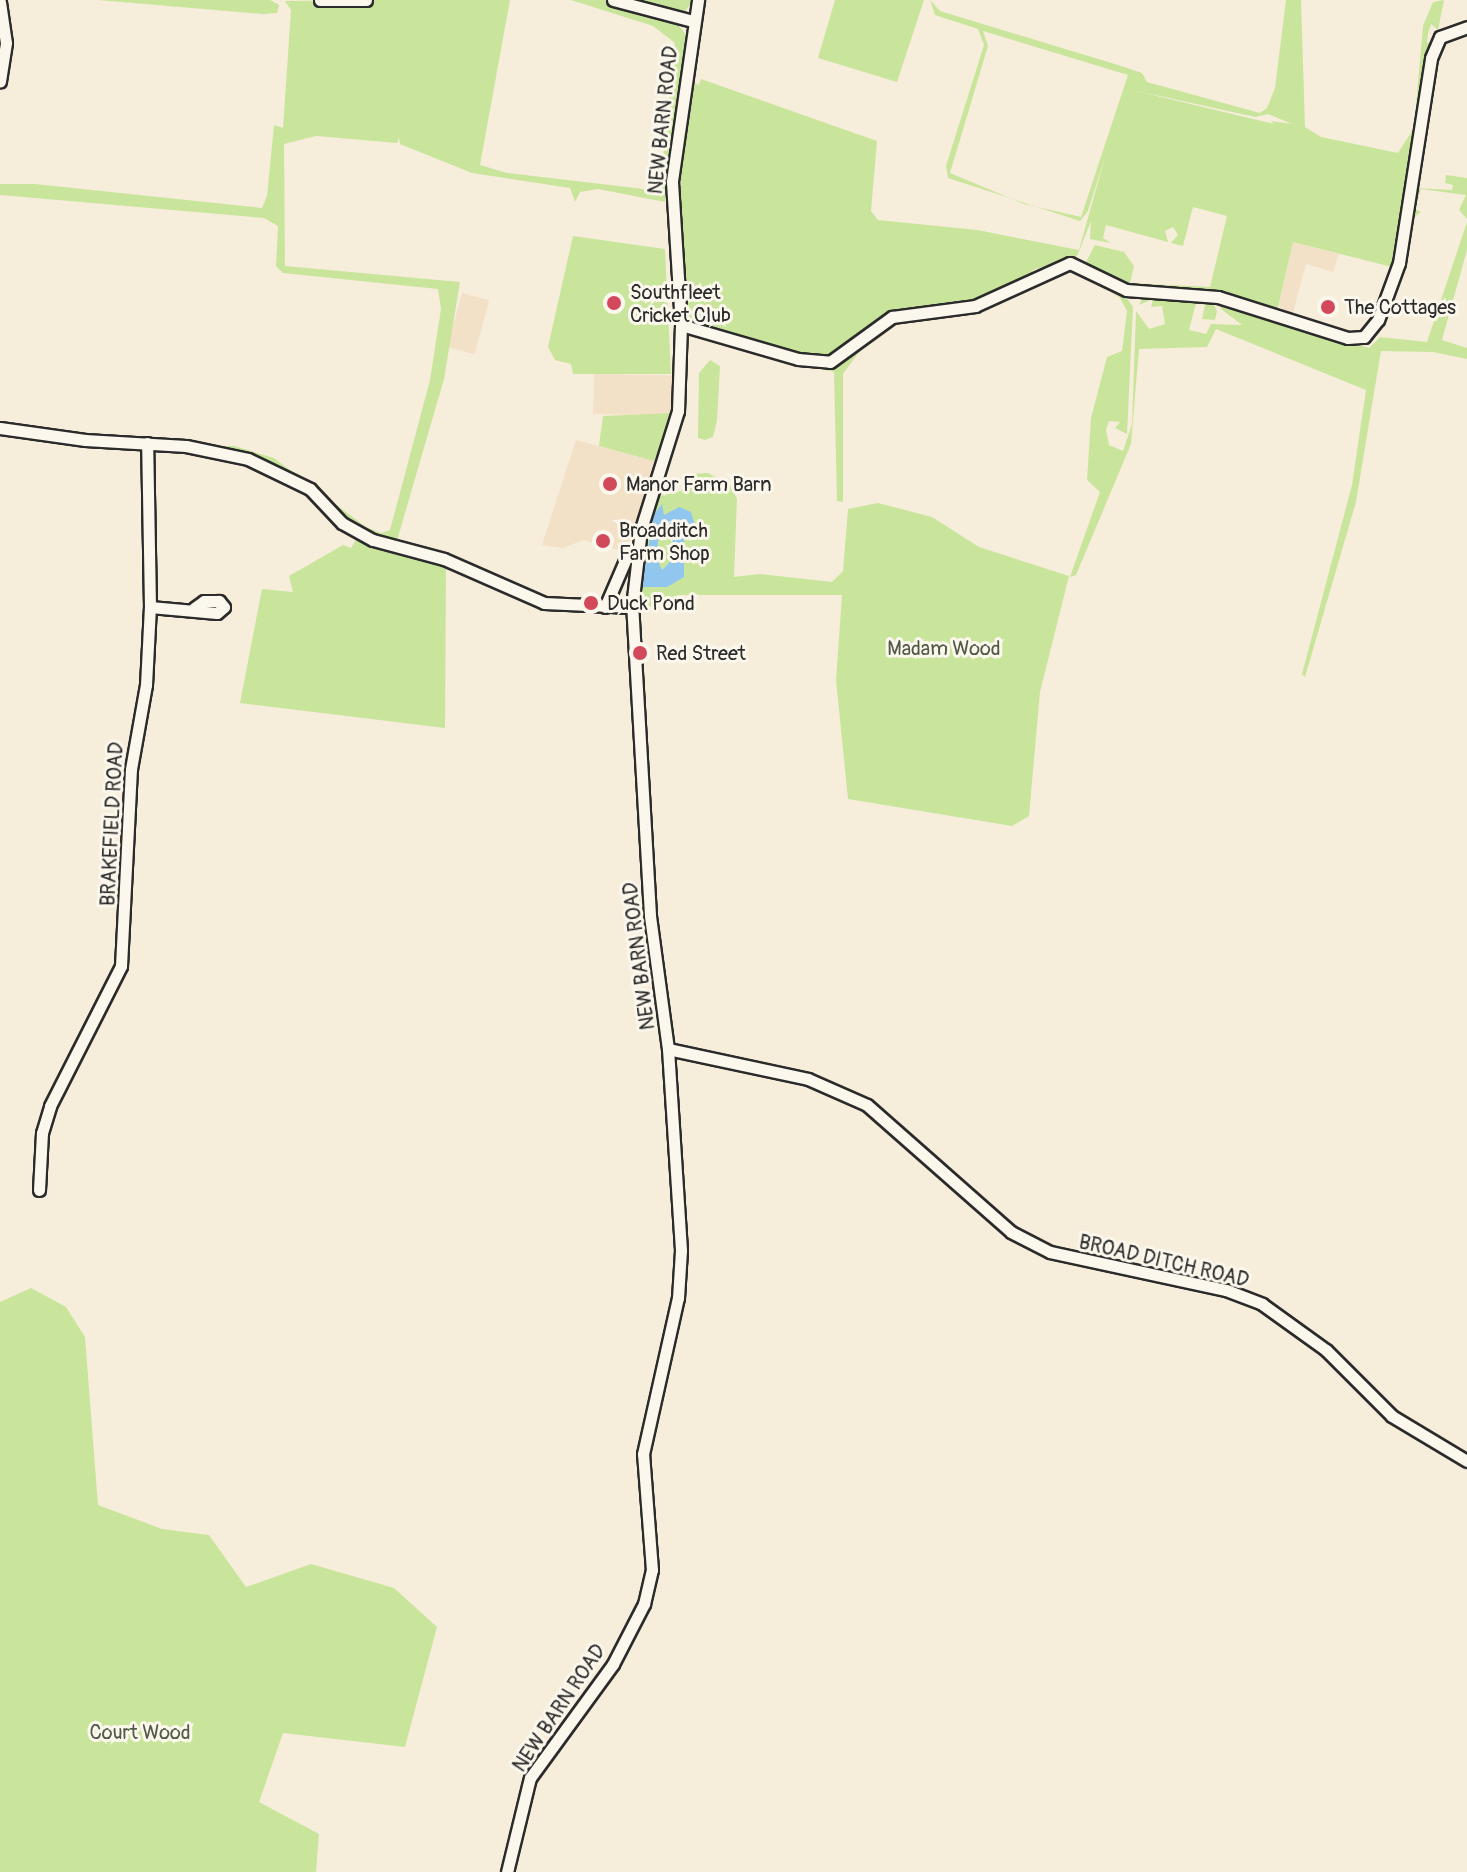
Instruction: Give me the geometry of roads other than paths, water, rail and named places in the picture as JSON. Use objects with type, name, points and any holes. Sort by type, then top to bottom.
[{"type":"street","points":[[320,0],[366,0]]},
{"type":"street","points":[[613,0],[693,21]]},
{"type":"street","name":"NEW BARN ROAD","points":[[507,1872],[530,1778],[613,1664],[644,1604],[650,1579],[645,1432],[678,1298],[681,1250],[668,1049],[649,906],[632,607],[635,554],[677,417],[681,325],[672,181],[698,0]]},
{"type":"street","points":[[0,2],[6,43],[0,82]]},
{"type":"street","points":[[681,325],[798,359],[830,362],[892,317],[975,306],[1070,263],[1127,290],[1223,298],[1344,337],[1364,337],[1378,320],[1399,263],[1431,58],[1440,37],[1467,27]]},
{"type":"street","points":[[0,428],[195,448],[267,465],[310,489],[342,523],[373,540],[444,559],[536,601],[632,607]]},
{"type":"street","name":"BRAKEFIELD ROAD","points":[[39,1190],[42,1133],[50,1106],[121,966],[131,769],[146,685],[150,607],[147,443]]},
{"type":"street","points":[[605,607],[628,555],[635,554]]},
{"type":"street","points":[[150,607],[194,608]]},
{"type":"street","name":"BROAD DITCH ROAD","points":[[668,1049],[808,1079],[867,1105],[1011,1232],[1050,1252],[1226,1290],[1262,1304],[1326,1350],[1392,1416],[1467,1461]]},
{"type":"water","points":[[662,504],[664,515],[679,507],[691,512],[694,522],[684,537],[684,577],[667,587],[641,587],[654,514]],"holes":[[[660,526],[674,531],[669,563],[662,570],[656,557]]]},
{"type":"place","name":"Southfleet Cricket Club","points":[[614,303]]},
{"type":"place","name":"The Cottages","points":[[1328,307]]},
{"type":"place","name":"Manor Farm Barn","points":[[610,484]]},
{"type":"place","name":"Broadditch Farm Shop","points":[[603,541]]},
{"type":"place","name":"Duck Pond","points":[[591,603]]},
{"type":"place","name":"Red Street","points":[[640,653]]},
{"type":"park label","name":"Madam Wood","points":[[944,648]]},
{"type":"park label","name":"Court Wood","points":[[140,1732]]}]
